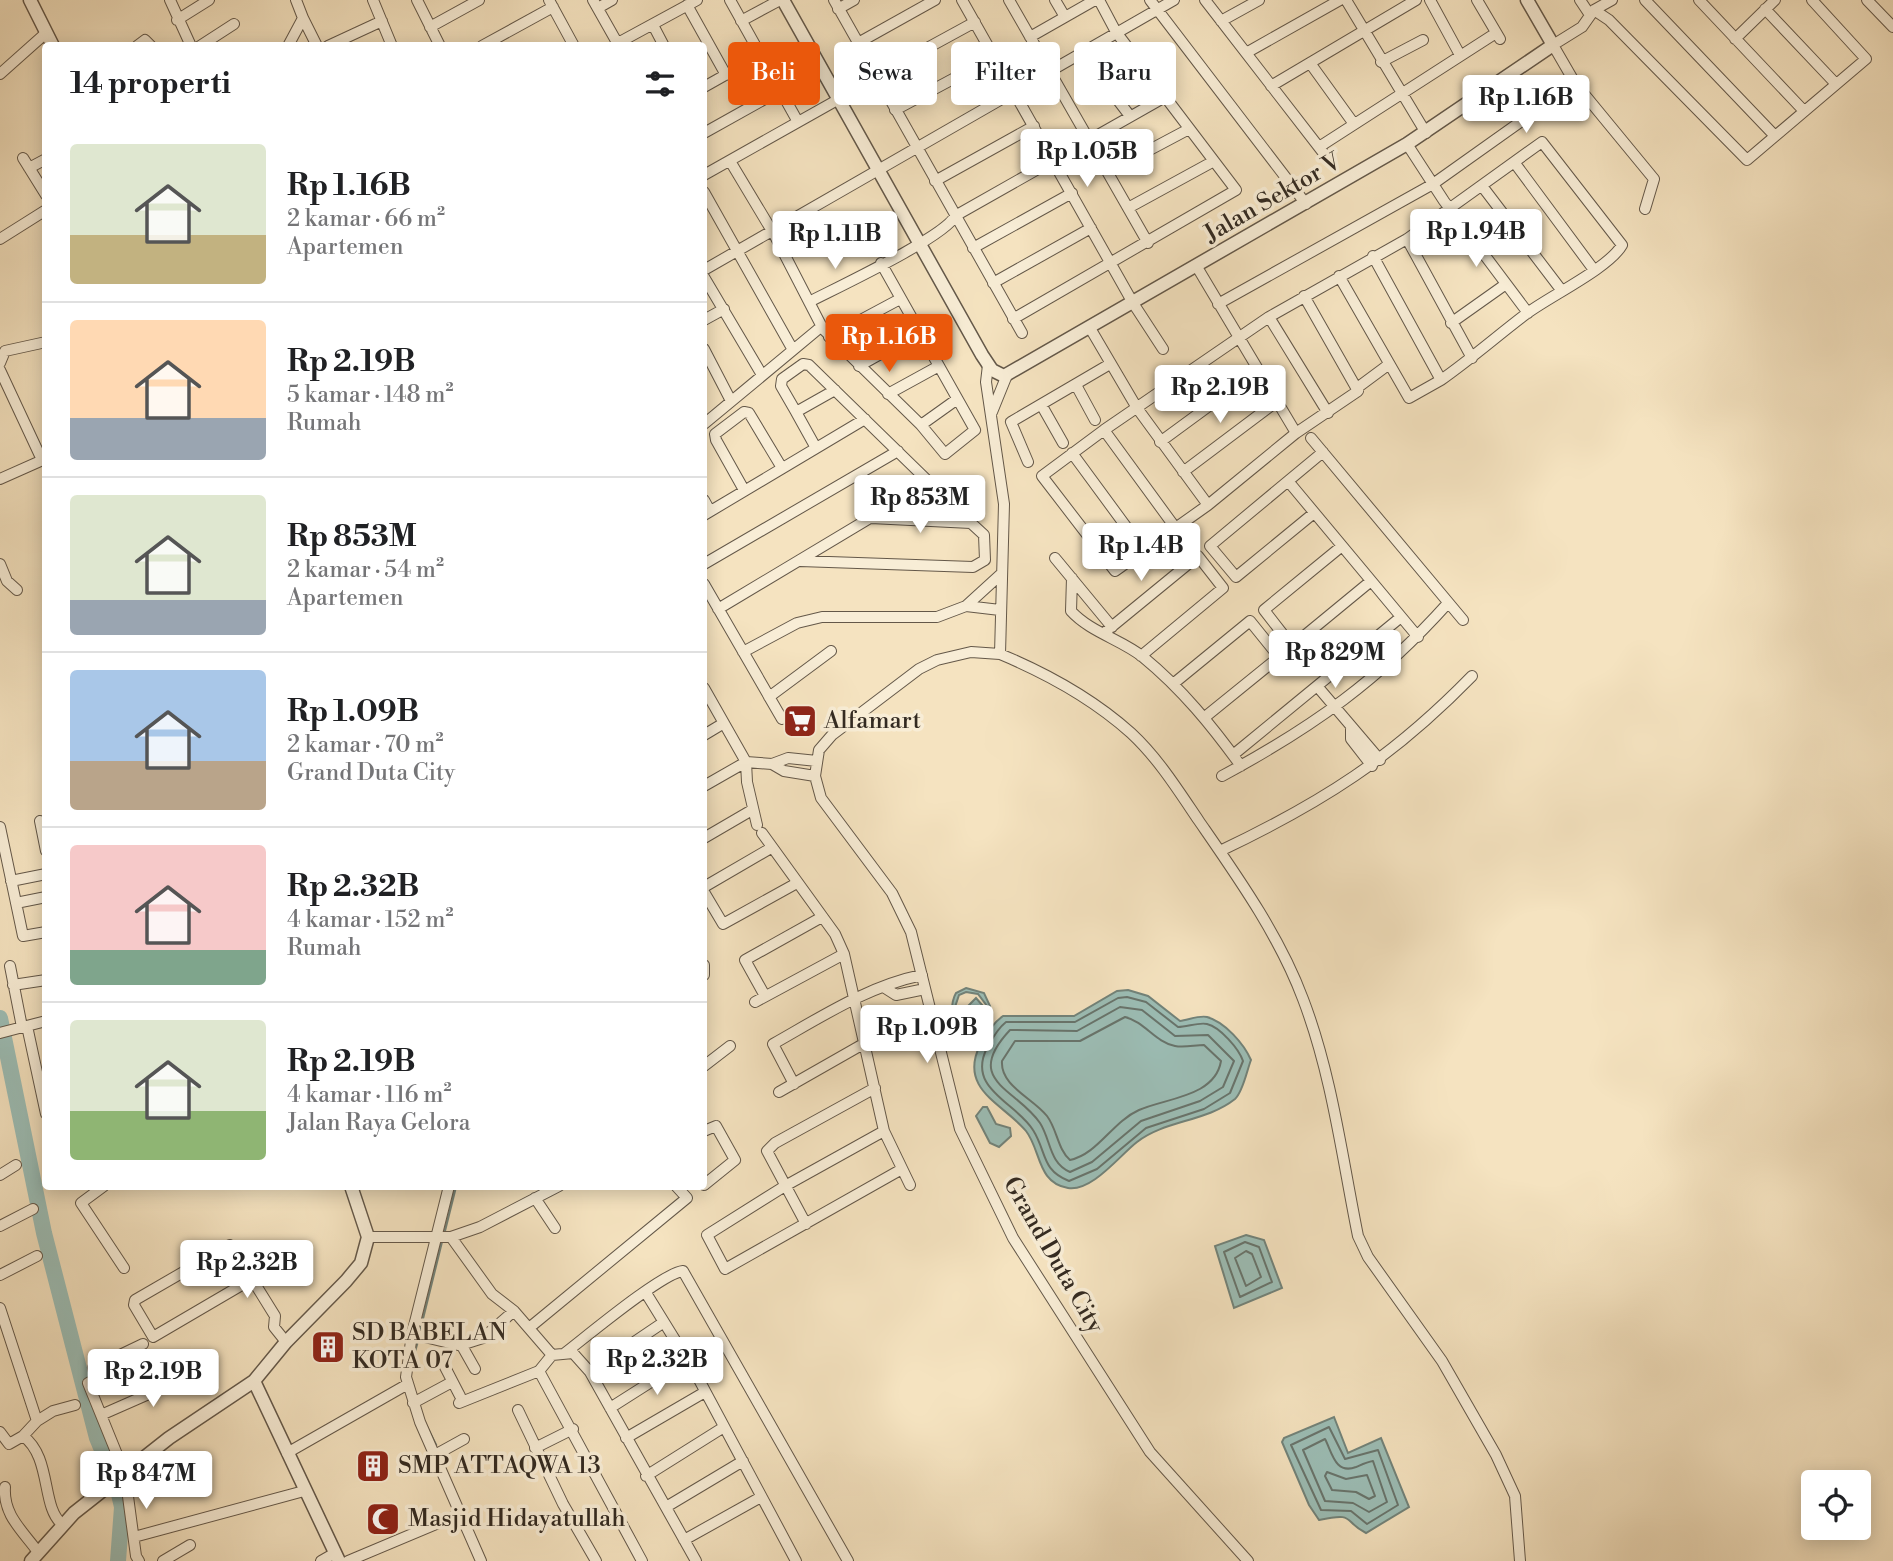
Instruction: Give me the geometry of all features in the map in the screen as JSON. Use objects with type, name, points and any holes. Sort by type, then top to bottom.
[{"type":"street","points":[[30,0],[51,42]]},
{"type":"street","points":[[170,0],[189,42]]},
{"type":"street","points":[[177,20],[209,0]]},
{"type":"street","points":[[373,0],[390,42]]},
{"type":"street","points":[[417,0],[438,42]]},
{"type":"street","points":[[430,27],[479,0]]},
{"type":"street","points":[[612,0],[596,4],[617,42]]},
{"type":"street","points":[[622,42],[697,0]]},
{"type":"street","points":[[730,0],[752,42]]},
{"type":"street","points":[[741,21],[781,0],[834,91]]},
{"type":"street","points":[[854,0],[836,4],[857,42]]},
{"type":"street","points":[[860,42],[935,0]]},
{"type":"street","points":[[962,0],[986,42]]},
{"type":"street","points":[[1009,0],[1033,42]]},
{"type":"street","points":[[1055,0],[1065,17]]},
{"type":"street","points":[[1030,37],[1097,0],[1124,42]]},
{"type":"street","points":[[1150,0],[1306,204]]},
{"type":"street","points":[[1098,42],[1174,0]]},
{"type":"street","points":[[1205,0],[1322,151],[1354,124],[1460,55],[1498,36],[1477,0]]},
{"type":"street","points":[[1222,21],[1259,0]]},
{"type":"street","points":[[1247,53],[1339,0]]},
{"type":"street","points":[[1346,0],[1381,62],[1426,132]]},
{"type":"street","points":[[1271,86],[1416,0]]},
{"type":"street","points":[[1430,0],[1460,55]]},
{"type":"street","points":[[1527,0],[1576,83],[1654,180],[1644,209]]},
{"type":"street","points":[[1580,0],[1592,13],[1609,20],[1745,160],[1867,58],[1812,0]]},
{"type":"street","points":[[1553,45],[1582,27],[1592,13],[1612,0]]},
{"type":"street","points":[[1645,0],[1775,136]]},
{"type":"street","points":[[1699,0],[1804,111]]},
{"type":"street","points":[[1735,39],[1775,0]]},
{"type":"street","points":[[1867,0],[1893,27]]},
{"type":"street","points":[[300,1],[303,18],[315,42]]},
{"type":"street","points":[[489,42],[551,4],[572,42]]},
{"type":"street","points":[[687,5],[726,75],[707,86]]},
{"type":"street","points":[[1765,9],[1836,84]]},
{"type":"street","points":[[290,42],[303,18]]},
{"type":"street","points":[[336,42],[382,20]]},
{"type":"street","points":[[937,42],[975,22]]},
{"type":"street","points":[[206,42],[234,24]]},
{"type":"street","points":[[653,25],[662,42]]},
{"type":"street","points":[[0,74],[46,33]]},
{"type":"street","points":[[1381,62],[1423,40]]},
{"type":"street","name":"Jalan Sektor V","points":[[1007,375],[1407,144],[1553,45]]},
{"type":"street","points":[[1310,63],[1354,124]]},
{"type":"street","points":[[895,110],[951,80]]},
{"type":"street","points":[[1218,303],[1433,184],[1576,83]]},
{"type":"street","points":[[1060,91],[1148,243]]},
{"type":"street","points":[[707,173],[798,122],[834,98]]},
{"type":"street","points":[[707,131],[753,105]]},
{"type":"street","points":[[788,105],[798,122]]},
{"type":"street","points":[[842,105],[988,365],[996,373],[1007,375],[991,412]]},
{"type":"street","points":[[892,105],[1022,333]]},
{"type":"street","points":[[707,268],[989,105]]},
{"type":"street","points":[[1022,105],[1133,303],[1163,349]]},
{"type":"street","points":[[1122,105],[1130,116]]},
{"type":"street","points":[[809,302],[919,243],[952,223],[956,216],[1150,105]]},
{"type":"street","points":[[1013,319],[1236,192],[1236,186],[1171,105]]},
{"type":"street","points":[[935,181],[1034,126]]},
{"type":"street","points":[[1108,172],[1189,129]]},
{"type":"street","points":[[1304,296],[1357,388],[1356,394],[1296,433],[1177,530],[1115,572],[1075,523],[1042,476],[1236,332],[1269,317],[1304,296],[1373,256],[1407,239],[1448,206],[1545,143],[1621,243],[1620,249],[1594,270],[1528,313],[1472,358],[1411,399],[1388,365],[1339,276]]},
{"type":"street","points":[[1407,144],[1448,206],[1528,313]]},
{"type":"street","points":[[23,158],[42,189]]},
{"type":"street","points":[[730,160],[829,337],[920,425],[945,454],[975,430],[881,263]]},
{"type":"street","points":[[29,168],[42,161]]},
{"type":"street","points":[[1128,208],[1214,161]]},
{"type":"street","points":[[1514,162],[1594,270]]},
{"type":"street","points":[[1482,186],[1562,291]]},
{"type":"street","points":[[973,248],[1072,193]]},
{"type":"street","points":[[707,197],[793,350]]},
{"type":"street","points":[[0,239],[42,215]]},
{"type":"street","points":[[993,283],[1091,228]]},
{"type":"street","points":[[1407,239],[1472,358]]},
{"type":"street","points":[[1373,256],[1441,380]]},
{"type":"street","points":[[1197,267],[1296,433]]},
{"type":"street","points":[[707,282],[762,375]]},
{"type":"street","points":[[1451,323],[1506,284]]},
{"type":"street","points":[[829,337],[900,299]]},
{"type":"street","points":[[707,318],[724,309]]},
{"type":"street","points":[[1269,317],[1328,414]]},
{"type":"street","points":[[707,422],[822,326]]},
{"type":"street","points":[[1090,328],[1137,408],[1208,505]]},
{"type":"street","points":[[859,366],[920,332]]},
{"type":"street","points":[[0,363],[5,351],[42,343]]},
{"type":"street","points":[[707,355],[732,401]]},
{"type":"street","points":[[1028,462],[1010,424],[1110,363]]},
{"type":"street","points":[[800,561],[973,567],[985,560],[985,540],[971,523],[809,365],[803,364],[782,379],[781,386],[817,448]]},
{"type":"street","points":[[988,365],[986,382],[1004,504],[1000,575],[1000,654]]},
{"type":"street","points":[[1357,388],[1388,365]]},
{"type":"street","points":[[888,394],[939,366]]},
{"type":"street","points":[[0,370],[42,455]]},
{"type":"street","points":[[1160,442],[1258,370]]},
{"type":"street","points":[[1076,385],[1095,420]]},
{"type":"street","points":[[796,412],[835,390]]},
{"type":"street","points":[[920,425],[957,400]]},
{"type":"street","points":[[1183,472],[1276,402]]},
{"type":"street","points":[[1042,406],[1063,443]]},
{"type":"street","points":[[744,490],[715,434],[744,412],[749,413],[782,468]]},
{"type":"street","points":[[707,513],[865,419]]},
{"type":"street","points":[[1104,430],[1177,530]]},
{"type":"street","points":[[1311,438],[1463,620]]},
{"type":"street","points":[[707,562],[898,451]]},
{"type":"street","points":[[1072,453],[1144,551]]},
{"type":"street","points":[[1314,513],[1236,577],[1210,546],[1323,453]]},
{"type":"street","points":[[0,479],[42,460]]},
{"type":"street","points":[[1288,481],[1418,637]]},
{"type":"street","points":[[718,609],[930,482]]},
{"type":"street","points":[[871,518],[971,523]]},
{"type":"street","points":[[1342,546],[1264,610],[1292,646],[1371,581]]},
{"type":"street","points":[[1108,630],[1198,556],[1223,588],[1141,656]]},
{"type":"street","points":[[1055,558],[1108,630]]},
{"type":"street","points":[[0,564],[7,581],[18,590]]},
{"type":"street","points":[[966,606],[1000,575]]},
{"type":"street","points":[[1072,578],[1071,611],[1108,630],[1173,684],[1205,717],[1241,766]]},
{"type":"street","points":[[707,589],[782,719]]},
{"type":"street","points":[[1222,776],[1336,708],[1418,637],[1448,603]]},
{"type":"street","points":[[743,652],[810,619],[834,615],[925,619],[966,606],[1000,610]]},
{"type":"street","points":[[1233,755],[1401,617]]},
{"type":"street","points":[[1173,684],[1250,621],[1279,657],[1205,717]]},
{"type":"street","points":[[769,697],[831,651]]},
{"type":"street","points":[[772,764],[784,771],[815,776],[819,750],[832,735],[919,669],[937,660],[971,652],[1000,654],[1045,673],[1091,701],[1130,733],[1158,762],[1220,851],[1270,930],[1303,998],[1323,1060],[1358,1236],[1368,1257],[1443,1361],[1496,1455],[1515,1496],[1520,1561]]},
{"type":"street","points":[[1220,851],[1326,797],[1376,763],[1433,716],[1472,676]]},
{"type":"street","points":[[1317,686],[1351,729],[1360,733],[1376,763]]},
{"type":"street","points":[[707,693],[746,762],[752,810],[760,829],[822,917],[844,954],[856,997],[884,1131],[910,1185]]},
{"type":"street","points":[[707,733],[724,723]]},
{"type":"street","points":[[707,784],[746,762],[772,764],[788,758],[817,761]]},
{"type":"street","name":"Grand Duta City","points":[[815,776],[821,798],[892,893],[911,932],[960,1129],[1013,1238],[1150,1452],[1248,1561]]},
{"type":"street","points":[[707,836],[752,810]]},
{"type":"street","points":[[40,821],[42,831]]},
{"type":"street","points":[[0,827],[23,936],[42,933]]},
{"type":"street","points":[[707,887],[771,848]]},
{"type":"street","points":[[12,881],[42,875]]},
{"type":"street","points":[[707,895],[723,924],[797,883]]},
{"type":"street","points":[[16,903],[42,898]]},
{"type":"street","points":[[765,996],[745,960],[822,917]]},
{"type":"street","points":[[755,1002],[844,954]]},
{"type":"street","points":[[10,966],[42,1098]]},
{"type":"street","points":[[794,1084],[774,1044],[856,997],[885,988],[895,980],[922,975]]},
{"type":"street","points":[[13,985],[42,981]]},
{"type":"street","points":[[885,988],[896,995],[925,989]]},
{"type":"street","points":[[4,1031],[42,1022]]},
{"type":"street","points":[[779,1092],[865,1042]]},
{"type":"street","points":[[707,1064],[730,1046]]},
{"type":"street","points":[[806,1224],[767,1151],[775,1143],[875,1088]]},
{"type":"street","points":[[707,1130],[716,1126],[735,1160],[707,1183]]},
{"type":"street","points":[[884,1131],[785,1186],[707,1235],[725,1269],[902,1169]]},
{"type":"street","points":[[0,1175],[16,1165]]},
{"type":"street","points":[[99,1190],[81,1203],[124,1268]]},
{"type":"street","points":[[5,1487],[3,1501],[6,1509],[35,1556],[62,1524],[108,1486],[169,1438],[254,1381],[286,1342],[361,1263],[368,1237],[352,1190]]},
{"type":"street","points":[[449,1190],[444,1236],[412,1334],[406,1371],[408,1384],[418,1401],[435,1455],[481,1561]]},
{"type":"street","points":[[368,1237],[444,1236],[480,1227],[551,1190]]},
{"type":"street","points":[[680,1190],[687,1198]]},
{"type":"street","points":[[529,1328],[698,1190]]},
{"type":"street","points":[[535,1198],[555,1228]]},
{"type":"street","points":[[0,1226],[33,1209]]},
{"type":"street","points":[[444,1236],[492,1294],[514,1311],[552,1355]]},
{"type":"street","points":[[252,1279],[153,1337],[134,1305],[136,1299],[230,1245],[252,1279],[275,1316],[274,1327],[286,1342]]},
{"type":"street","points":[[0,1275],[37,1256]]},
{"type":"street","points":[[565,1353],[646,1293],[683,1271],[848,1561]]},
{"type":"street","points":[[646,1293],[687,1359],[796,1561]]},
{"type":"street","points":[[0,1308],[37,1420]]},
{"type":"street","points":[[412,1334],[461,1345],[480,1340],[514,1311]]},
{"type":"street","points":[[590,1372],[664,1322]]},
{"type":"street","points":[[139,1561],[123,1475],[88,1383],[96,1379],[93,1368],[143,1344]]},
{"type":"street","points":[[461,1345],[468,1351],[475,1369]]},
{"type":"street","points":[[445,1367],[460,1400],[540,1371],[552,1355],[565,1353],[577,1356],[590,1372],[696,1561]]},
{"type":"street","points":[[610,1408],[687,1359]]},
{"type":"street","points":[[540,1371],[642,1561]]},
{"type":"street","points":[[101,1415],[167,1386],[178,1374]]},
{"type":"street","points":[[254,1381],[337,1557],[321,1561]]},
{"type":"street","points":[[418,1401],[453,1382]]},
{"type":"street","points":[[287,1452],[408,1384]]},
{"type":"street","points":[[626,1438],[705,1392]]},
{"type":"street","points":[[0,1434],[9,1445],[23,1436],[37,1420],[53,1411],[75,1405]]},
{"type":"street","points":[[518,1410],[534,1448],[596,1561]]},
{"type":"street","points":[[646,1476],[724,1427]]},
{"type":"street","points":[[534,1448],[573,1429]]},
{"type":"street","points":[[23,1436],[34,1447],[49,1488],[51,1513],[62,1524]]},
{"type":"street","points":[[435,1455],[464,1439]]},
{"type":"street","points":[[666,1507],[743,1461]]},
{"type":"street","points":[[134,1537],[304,1491]]},
{"type":"street","points":[[684,1540],[761,1497]]},
{"type":"street","points":[[348,1561],[460,1514]]},
{"type":"street","points":[[163,1561],[190,1545]]},
{"type":"water","points":[[966,988],[984,993],[990,1006],[971,1028],[968,1041],[962,1044],[955,1034],[952,1020],[952,1005],[956,993]],"holes":[[[966,992],[978,994],[987,1006],[976,1019],[975,1014],[983,1006],[976,998],[963,1011],[972,1021],[962,1039],[955,1007],[959,995]]]},
{"type":"water","points":[[1128,990],[1148,996],[1180,1021],[1207,1017],[1227,1029],[1244,1047],[1251,1060],[1243,1086],[1238,1096],[1224,1107],[1148,1135],[1087,1184],[1077,1188],[1058,1185],[1045,1173],[1026,1131],[986,1095],[979,1085],[975,1074],[975,1061],[980,1045],[990,1029],[1003,1016],[1074,1016],[1117,991]]},
{"type":"water","points":[[983,1107],[987,1107],[996,1124],[1010,1128],[1011,1136],[999,1147],[990,1143],[976,1116]]},
{"type":"water","points":[[1246,1235],[1264,1240],[1282,1288],[1234,1308],[1215,1246]]},
{"type":"water","points":[[1334,1417],[1348,1453],[1381,1438],[1409,1507],[1366,1533],[1344,1517],[1319,1520],[1309,1505],[1282,1442],[1284,1438]]},
{"type":"waterway","points":[[0,1018],[44,1233],[97,1438],[117,1486],[122,1507],[118,1561]]},
{"type":"waterway","points":[[444,1234],[455,1190]]},
{"type":"waterway","points":[[420,1330],[442,1241]]},
{"type":"waterway","points":[[413,1358],[417,1344]]},
{"type":"waterway","points":[[427,1427],[436,1445]]},
{"type":"place","name":"Alfamart","points":[[800,721]]},
{"type":"place","name":"SD BABELAN KOTA 07","points":[[328,1347]]},
{"type":"place","name":"SMP ATTAQWA 13","points":[[373,1466]]},
{"type":"place","name":"Masjid Hidayatullah","points":[[383,1519]]}]
